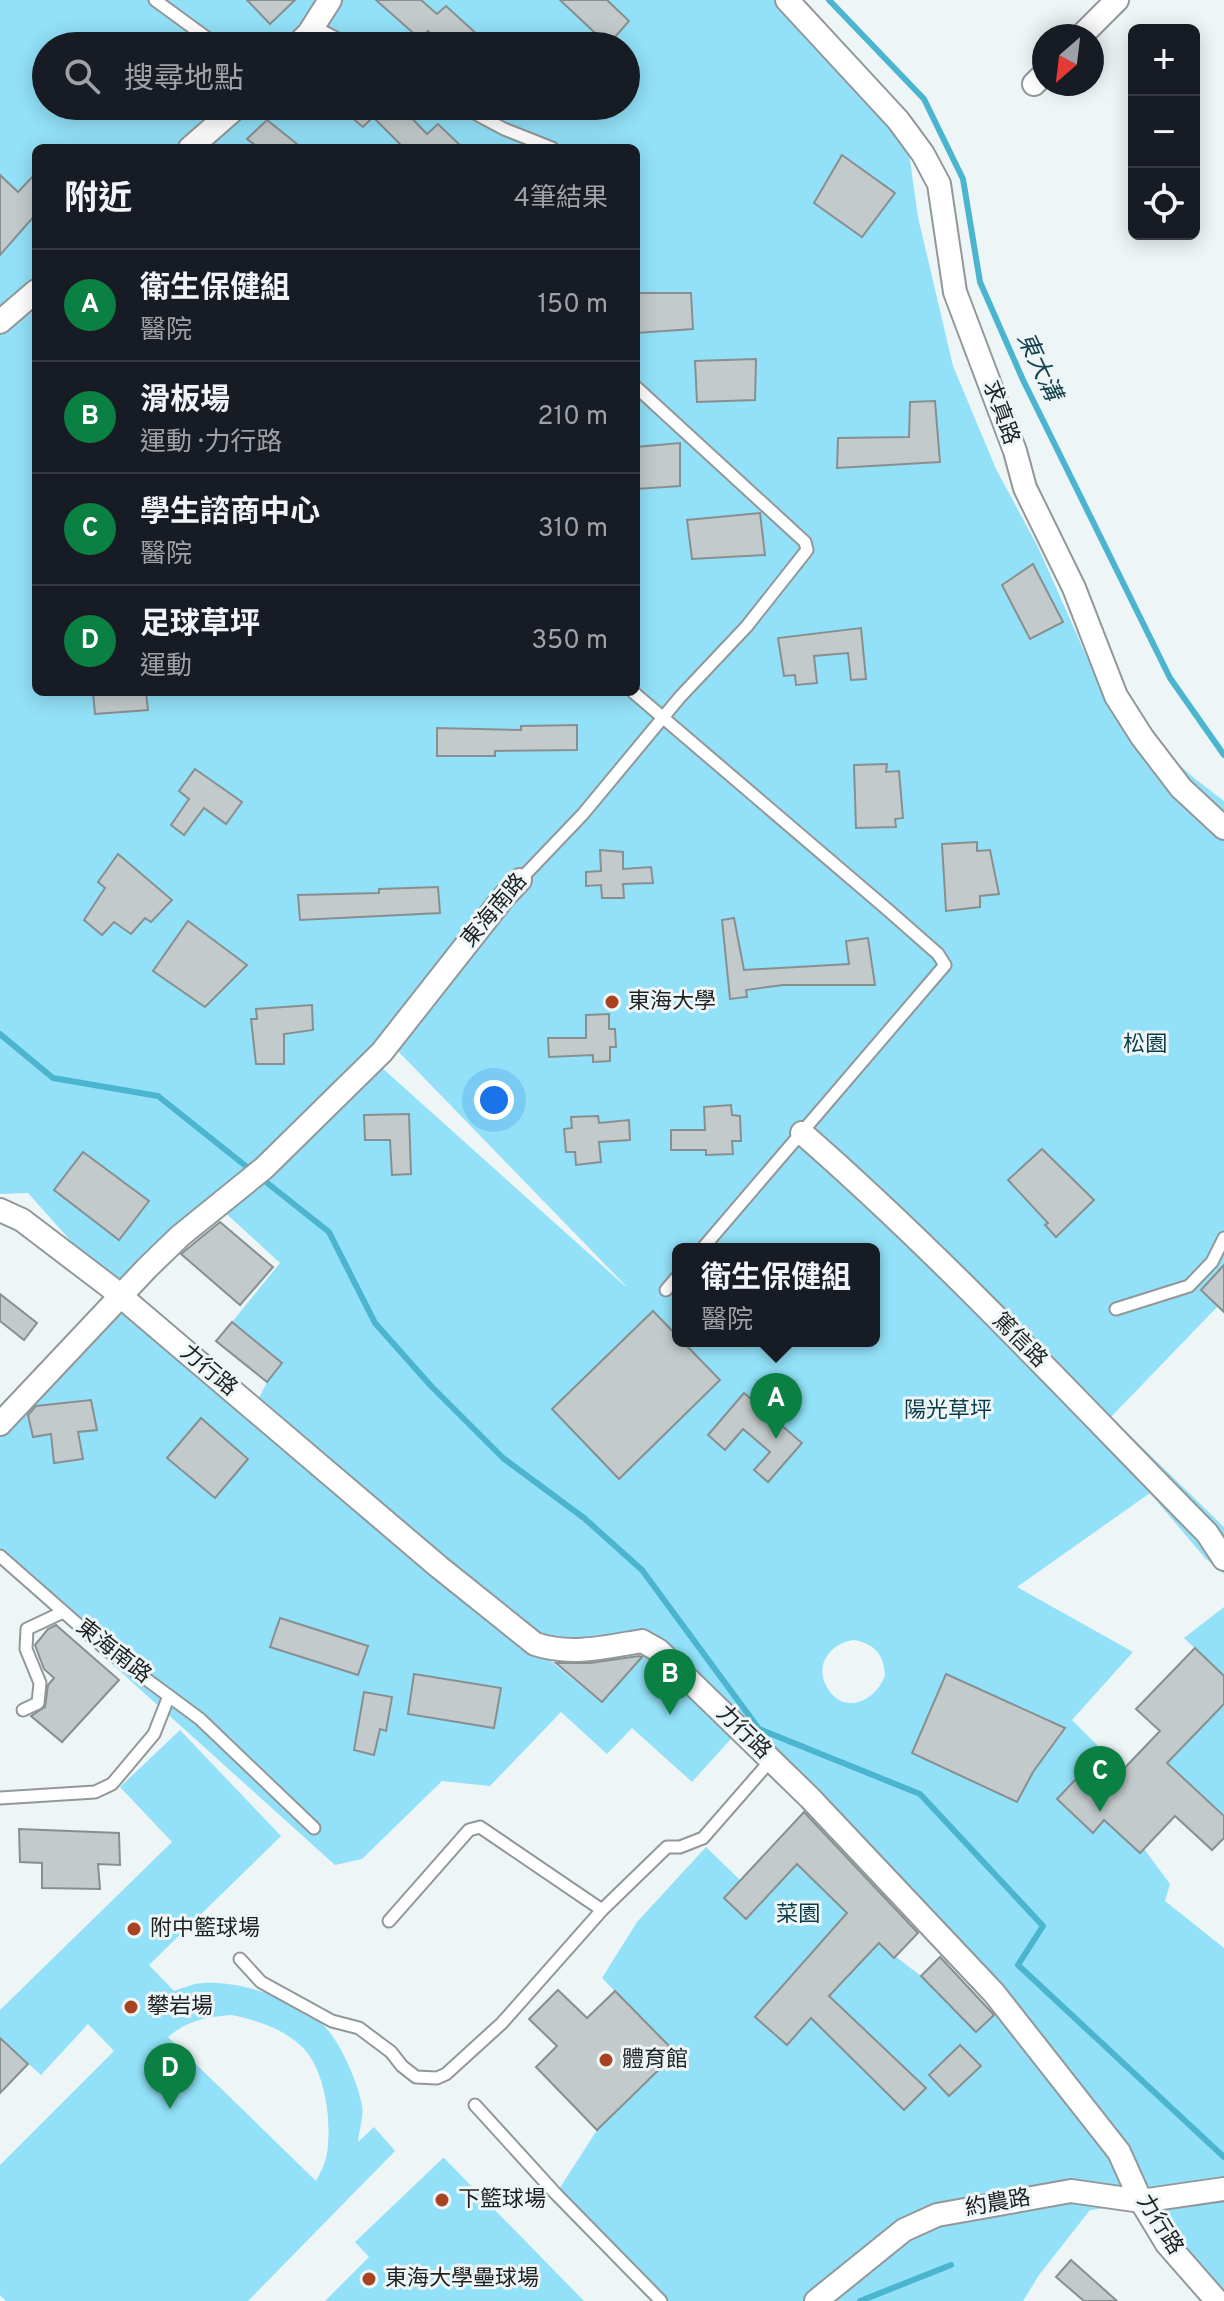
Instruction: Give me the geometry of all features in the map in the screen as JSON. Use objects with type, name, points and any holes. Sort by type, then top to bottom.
[{"type":"street","points":[[308,32],[330,0]]},
{"type":"street","name":"求真路","points":[[787,0],[898,120],[923,154],[939,184],[955,292],[1015,451],[1025,488],[1074,588],[1116,696],[1142,737],[1181,788],[1224,828]]},
{"type":"street","points":[[1093,24],[1117,0]]},
{"type":"street","points":[[195,144],[222,120]]},
{"type":"street","points":[[0,322],[32,294]]},
{"type":"street","name":"東海南路","points":[[0,1424],[180,1236],[264,1168],[382,1052],[520,880]]},
{"type":"street","name":"篤信路","points":[[802,1133],[924,1245],[1032,1352],[1207,1533],[1224,1559]]},
{"type":"street","name":"力行路","points":[[0,1210],[22,1220],[120,1296],[439,1567],[535,1644],[552,1649],[589,1650],[642,1641],[658,1650],[892,1882],[994,1993],[1119,2152],[1141,2201],[1167,2244],[1217,2301]]},
{"type":"street","name":"約農路","points":[[816,2301],[904,2230],[937,2215],[1071,2191],[1141,2201],[1216,2190]]},
{"type":"lane","points":[[155,0],[199,32]]},
{"type":"lane","points":[[487,120],[542,144]]},
{"type":"lane","name":"東海南路","points":[[520,880],[583,814],[680,697],[747,626],[807,550],[805,542],[640,391]]},
{"type":"lane","points":[[637,696],[888,910],[938,954],[945,965],[707,1243]]},
{"type":"lane","points":[[1116,1309],[1189,1286],[1212,1262],[1224,1238]]},
{"type":"lane","points":[[666,1290],[672,1283]]},
{"type":"lane","name":"東海南路","points":[[0,1556],[108,1651],[169,1696],[154,1734],[112,1784],[95,1792],[0,1798]]},
{"type":"lane","points":[[23,1710],[38,1703],[40,1683],[26,1649],[27,1629],[63,1612]]},
{"type":"lane","points":[[169,1696],[200,1719],[314,1828]]},
{"type":"lane","points":[[240,1959],[261,1982],[332,2021],[359,2028],[391,2052],[416,2077],[437,2078],[446,2074],[502,2023],[602,1910],[667,1847],[680,1847],[703,1838],[771,1760]]},
{"type":"lane","points":[[389,1921],[469,1830],[480,1827],[602,1910]]},
{"type":"lane","points":[[475,2105],[556,2194],[661,2301]]},
{"type":"green space","name":"東海大學","points":[[0,0],[776,0],[849,75],[908,146],[918,217],[953,366],[996,469],[1038,547],[1105,698],[1224,801],[1224,1265],[1218,1306],[1111,1417],[1224,1527],[1224,1574],[1205,1558],[1150,1493],[1017,1587],[1133,1652],[1072,1720],[1103,1751],[1057,1800],[1092,1832],[1104,1820],[1139,1853],[1144,1849],[1170,1884],[1165,1901],[1224,1948],[1224,2301],[1143,2204],[1090,2210],[1039,2275],[1023,2301],[661,2301],[556,2194],[597,2130],[676,2054],[602,1978],[637,1922],[706,1847],[740,1880],[724,1898],[746,1918],[798,1864],[847,1913],[755,2017],[787,2045],[811,2018],[904,2110],[926,2088],[829,1996],[878,1943],[921,1976],[976,2032],[1005,2006],[739,1730],[692,1782],[632,1728],[607,1754],[561,1712],[490,1786],[442,1781],[362,1859],[335,1865],[0,1563],[0,1435],[120,1296],[28,1193],[0,1194]],"holes":[[[395,1048],[625,1286],[380,1066]],[[218,1206],[280,1263],[232,1322],[282,1363],[267,1382],[252,1412],[120,1296]],[[201,1418],[248,1459],[215,1498],[167,1458]],[[489,1610],[525,1636],[649,1649],[602,1702],[604,1705]],[[854,1640],[873,1648],[883,1662],[885,1675],[881,1684],[860,1702],[843,1702],[828,1689],[824,1680],[822,1672],[826,1657],[845,1642]],[[946,1674],[1064,1728],[1016,1802],[912,1753]],[[960,2045],[980,2065],[949,2096],[929,2075]]]},
{"type":"green space","points":[[1224,1607],[1224,1676],[1184,1638]]},
{"type":"green space","points":[[1224,1704],[1224,1816],[1167,1762]]},
{"type":"green space","points":[[180,1730],[281,1836],[149,1965],[174,1991],[200,1983],[233,1985],[265,1993],[309,2013],[334,2038],[356,2084],[362,2109],[358,2142],[374,2127],[395,2151],[248,2301],[6,2301],[0,2295],[0,2165],[114,2051],[88,2024],[41,2075],[0,2038],[0,2010],[172,1842],[120,1787]],"holes":[[[232,2015],[285,2034],[300,2045],[316,2067],[325,2098],[329,2130],[326,2158],[316,2181],[168,2037],[198,2020]]]},
{"type":"green space","name":"下籃球場","points":[[443,2158],[584,2301],[325,2301],[369,2257],[355,2242]]},
{"type":"building","points":[[247,0],[295,0],[270,24]]},
{"type":"building","points":[[376,0],[421,0],[437,14],[446,6],[475,32],[428,31],[412,32]]},
{"type":"building","points":[[560,0],[607,0],[629,21],[619,32],[594,32]]},
{"type":"building","points":[[267,120],[297,144],[254,144],[247,139]]},
{"type":"building","points":[[355,120],[370,120],[363,127]]},
{"type":"building","points":[[376,120],[414,120],[427,134],[438,124],[459,144],[400,144]]},
{"type":"building","points":[[842,155],[895,193],[862,237],[814,203]]},
{"type":"building","points":[[0,175],[18,192],[32,177],[32,219],[0,255]]},
{"type":"building","points":[[640,293],[691,293],[693,329],[640,333]]},
{"type":"building","points":[[756,359],[755,400],[697,402],[695,361]]},
{"type":"building","points":[[935,401],[940,462],[837,468],[838,438],[909,437],[910,402]]},
{"type":"building","points":[[680,443],[680,486],[640,489],[640,447]]},
{"type":"building","points":[[760,513],[765,555],[692,559],[687,520]]},
{"type":"building","points":[[1033,564],[1063,622],[1030,639],[1002,585]]},
{"type":"building","points":[[861,628],[866,679],[851,680],[848,653],[814,656],[817,683],[796,685],[795,675],[784,676],[778,638]]},
{"type":"building","points":[[93,696],[146,696],[148,710],[95,714]]},
{"type":"building","points":[[577,725],[577,750],[495,751],[495,756],[437,756],[437,728],[521,730],[521,726]]},
{"type":"building","points":[[887,764],[886,772],[899,771],[903,818],[895,819],[896,827],[856,828],[854,765]]},
{"type":"building","points":[[195,769],[242,802],[226,824],[204,808],[184,835],[171,825],[189,799],[179,791]]},
{"type":"building","points":[[977,842],[977,851],[990,850],[999,894],[980,896],[980,907],[946,911],[942,844]]},
{"type":"building","points":[[600,850],[623,852],[623,869],[651,867],[653,883],[623,884],[624,898],[602,898],[601,885],[586,886],[586,872],[601,871]]},
{"type":"building","points":[[118,854],[172,900],[151,922],[145,918],[131,934],[114,922],[102,935],[84,920],[105,888],[98,882]]},
{"type":"building","points":[[438,887],[440,913],[300,920],[298,895],[379,893],[379,889]]},
{"type":"building","points":[[734,918],[744,970],[849,964],[846,941],[868,938],[875,985],[783,985],[746,990],[747,997],[730,999],[722,920]]},
{"type":"building","points":[[188,921],[247,965],[205,1007],[153,971]]},
{"type":"building","points":[[312,1005],[313,1030],[284,1034],[284,1064],[256,1064],[251,1019],[257,1019],[256,1009]]},
{"type":"building","points":[[609,1014],[609,1029],[615,1029],[616,1047],[610,1047],[610,1061],[593,1062],[593,1055],[549,1057],[548,1038],[586,1038],[586,1015]]},
{"type":"building","points":[[731,1105],[732,1115],[740,1116],[741,1141],[732,1141],[733,1154],[706,1155],[706,1150],[671,1150],[671,1130],[705,1130],[704,1107]]},
{"type":"building","points":[[409,1114],[411,1174],[392,1175],[390,1140],[365,1140],[364,1115]]},
{"type":"building","points":[[598,1116],[599,1123],[629,1120],[630,1140],[599,1142],[601,1162],[576,1165],[575,1152],[566,1152],[564,1129],[572,1128],[571,1117]]},
{"type":"building","points":[[1042,1149],[1094,1200],[1056,1237],[1045,1225],[1048,1223],[1008,1180]]},
{"type":"building","points":[[83,1152],[149,1201],[119,1240],[54,1190]]},
{"type":"building","points":[[220,1222],[273,1267],[240,1305],[181,1254]]},
{"type":"building","points":[[1224,1265],[1224,1312],[1201,1290]]},
{"type":"building","points":[[0,1294],[37,1323],[24,1340],[0,1321]]},
{"type":"building","points":[[653,1311],[672,1331],[672,1347],[688,1347],[720,1380],[619,1479],[552,1409]]},
{"type":"building","points":[[232,1322],[282,1363],[267,1382],[216,1341]]},
{"type":"building","points":[[744,1393],[802,1443],[768,1482],[754,1470],[770,1452],[743,1429],[725,1450],[708,1435]]},
{"type":"building","points":[[91,1400],[97,1430],[78,1432],[83,1459],[54,1463],[51,1434],[33,1437],[28,1415],[36,1406]]},
{"type":"building","points":[[201,1418],[248,1459],[215,1498],[167,1458]]},
{"type":"building","points":[[280,1618],[368,1646],[358,1675],[270,1647]]},
{"type":"building","points":[[56,1625],[119,1680],[62,1742],[31,1716],[45,1707],[48,1685],[54,1678],[44,1669],[35,1645],[48,1629]]},
{"type":"building","points":[[1195,1648],[1224,1676],[1224,1704],[1167,1763],[1224,1816],[1224,1838],[1212,1850],[1175,1816],[1140,1853],[1104,1820],[1093,1833],[1057,1799],[1095,1759],[1115,1778],[1160,1731],[1136,1709]]},
{"type":"building","points":[[642,1657],[602,1702],[556,1663],[590,1663]]},
{"type":"building","points":[[414,1674],[501,1688],[494,1728],[408,1714]]},
{"type":"building","points":[[946,1674],[1065,1728],[1033,1772],[1017,1802],[912,1753]]},
{"type":"building","points":[[364,1692],[392,1697],[386,1731],[380,1729],[374,1755],[354,1750]]},
{"type":"building","points":[[804,1812],[918,1933],[894,1958],[879,1943],[829,1996],[926,2088],[904,2110],[811,2018],[787,2045],[755,2017],[847,1913],[797,1864],[746,1919],[724,1898]]},
{"type":"building","points":[[19,1829],[119,1833],[120,1865],[98,1864],[100,1889],[42,1888],[42,1863],[20,1862]]},
{"type":"building","points":[[940,1957],[994,2015],[976,2032],[921,1976]]},
{"type":"building","name":"體育館","points":[[558,1990],[587,2018],[615,1991],[676,2053],[597,2130],[536,2067],[557,2046],[529,2019]]},
{"type":"building","points":[[0,2038],[28,2064],[0,2093]]},
{"type":"building","points":[[960,2045],[981,2066],[949,2096],[929,2075]]},
{"type":"building","points":[[1071,2260],[1117,2301],[1084,2301],[1056,2277]]},
{"type":"waterway","name":"東大溝","points":[[829,0],[924,99],[963,179],[980,282],[1023,380],[1170,678],[1224,755]]},
{"type":"waterway","points":[[0,1034],[53,1078],[158,1096],[252,1171]]},
{"type":"waterway","points":[[261,1178],[329,1232],[375,1323],[431,1386],[503,1458],[584,1518],[642,1570],[759,1729],[920,1794],[1043,1926],[1018,1965],[1224,2157]]},
{"type":"waterway","points":[[860,2301],[951,2265]]},
{"type":"place","name":"東海大學","points":[[612,1002]]},
{"type":"place","name":"衛生保健組","points":[[776,1439]]},
{"type":"place","name":"滑板場","points":[[670,1715]]},
{"type":"place","name":"學生諮商中心","points":[[1100,1812]]},
{"type":"place","name":"附中籃球場","points":[[134,1929]]},
{"type":"place","name":"攀岩場","points":[[131,2007]]},
{"type":"place","name":"體育館","points":[[606,2060]]},
{"type":"place","name":"足球草坪","points":[[170,2109]]},
{"type":"place","name":"下籃球場","points":[[442,2200]]},
{"type":"place","name":"東海大學壘球場","points":[[369,2279]]},
{"type":"park label","name":"松園","points":[[1145,1045]]},
{"type":"park label","name":"陽光草坪","points":[[948,1411]]},
{"type":"park label","name":"菜園","points":[[798,1915]]}]
